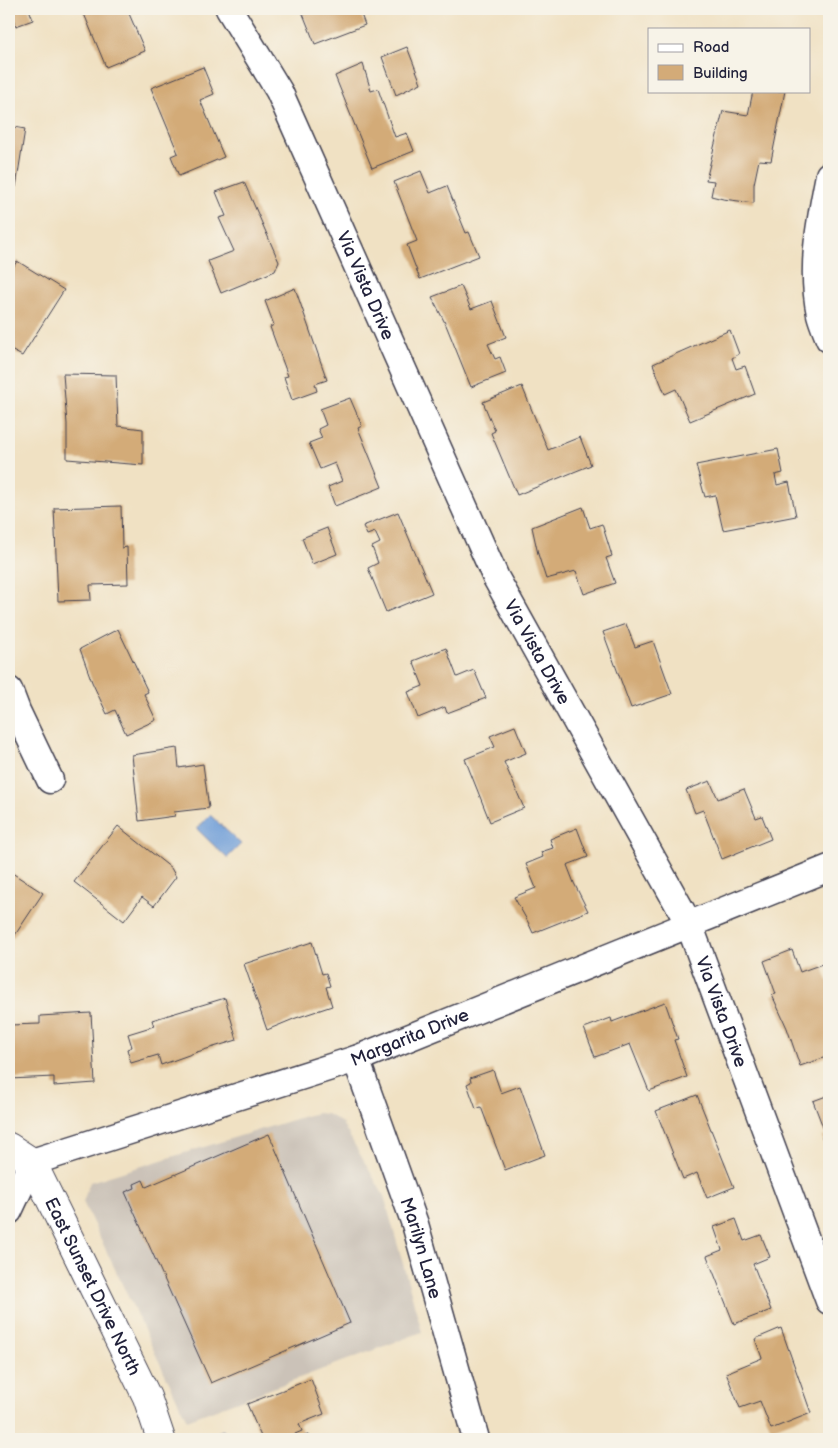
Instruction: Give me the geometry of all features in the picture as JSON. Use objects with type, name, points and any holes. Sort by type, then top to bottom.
[{"type":"street","name":"Via Vista Drive","points":[[230,9],[279,91],[496,578],[689,924],[829,1301]]},
{"type":"street","points":[[829,174],[819,231],[815,284],[820,315],[829,339]]},
{"type":"street","points":[[9,690],[50,780]]},
{"type":"street","name":"Margarita Drive","points":[[32,1162],[356,1059],[829,868]]},
{"type":"street","name":"Marilyn Lane","points":[[356,1059],[415,1224],[476,1439]]},
{"type":"street","points":[[9,1147],[32,1162],[9,1211]]},
{"type":"street","name":"East Sunset Drive North","points":[[32,1162],[147,1397],[161,1439]]},
{"type":"shaded area","points":[[318,1113],[327,1114],[342,1123],[384,1196],[422,1332],[187,1420],[83,1202],[90,1182]]},
{"type":"water","points":[[210,815],[241,844],[227,858],[197,829]]},
{"type":"water","points":[[223,1430],[227,1439],[205,1439],[205,1438]]},
{"type":"building","points":[[9,9],[29,9],[33,20],[16,26]]},
{"type":"building","points":[[82,9],[127,9],[145,51],[106,67]]},
{"type":"building","points":[[301,9],[359,9],[365,25],[315,44]]},
{"type":"building","points":[[407,47],[421,83],[396,95],[382,57]]},
{"type":"building","points":[[363,64],[371,91],[378,89],[395,137],[407,133],[414,151],[372,168],[335,76]]},
{"type":"building","points":[[203,67],[214,94],[200,100],[224,157],[179,176],[171,156],[178,153],[151,88]]},
{"type":"building","points":[[753,92],[785,92],[771,161],[759,160],[754,184],[754,203],[711,196],[714,181],[706,180],[723,111],[748,115]]},
{"type":"building","points":[[9,126],[25,129],[16,187],[9,186]]},
{"type":"building","points":[[421,171],[430,193],[447,186],[466,233],[469,232],[479,256],[420,279],[407,245],[417,241],[394,182]]},
{"type":"building","points":[[244,182],[279,262],[275,271],[221,293],[208,261],[234,251],[219,218],[226,216],[216,192]]},
{"type":"building","points":[[17,261],[64,290],[22,356],[9,349],[9,274]]},
{"type":"building","points":[[461,286],[471,309],[492,301],[506,337],[488,344],[495,359],[500,357],[506,373],[471,387],[446,325],[432,297]]},
{"type":"building","points":[[295,288],[327,380],[315,384],[317,391],[292,400],[284,377],[288,376],[270,327],[274,325],[265,301]]},
{"type":"building","points":[[730,330],[739,354],[732,358],[736,369],[745,366],[755,394],[690,421],[676,389],[665,394],[653,364]]},
{"type":"building","points":[[63,374],[116,375],[118,426],[143,429],[143,465],[67,459],[67,424]]},
{"type":"building","points":[[522,386],[548,450],[580,437],[591,465],[517,495],[491,433],[495,431],[483,402]]},
{"type":"building","points":[[350,398],[362,426],[358,428],[382,487],[335,506],[328,487],[342,481],[335,463],[320,469],[309,443],[322,438],[318,429],[326,425],[320,409]]},
{"type":"building","points":[[778,449],[783,473],[775,475],[777,485],[789,482],[796,516],[723,530],[715,495],[705,497],[696,465]]},
{"type":"building","points":[[121,506],[122,548],[127,547],[128,584],[90,585],[91,600],[58,601],[54,508]]},
{"type":"building","points":[[583,507],[590,528],[602,524],[612,556],[606,558],[615,583],[584,594],[576,571],[546,579],[532,527]]},
{"type":"building","points":[[398,512],[432,593],[386,612],[368,568],[378,563],[372,547],[380,543],[375,532],[367,535],[363,526]]},
{"type":"building","points":[[327,528],[337,554],[312,564],[302,538]]},
{"type":"building","points":[[626,624],[635,647],[653,641],[672,694],[631,708],[603,632]]},
{"type":"building","points":[[118,629],[148,692],[144,694],[156,720],[126,734],[115,710],[107,714],[92,682],[80,649]]},
{"type":"building","points":[[446,648],[457,677],[474,670],[486,698],[447,713],[445,707],[418,718],[408,692],[423,686],[413,661]]},
{"type":"building","points":[[515,726],[526,753],[504,762],[524,808],[490,822],[465,759],[495,747],[490,736]]},
{"type":"building","points":[[177,748],[179,768],[203,764],[209,808],[174,812],[175,816],[139,821],[132,755]]},
{"type":"building","points":[[710,781],[718,799],[744,789],[756,818],[762,816],[771,839],[722,859],[703,810],[695,813],[686,790]]},
{"type":"building","points":[[118,826],[171,868],[176,877],[154,906],[142,897],[124,921],[74,882]]},
{"type":"building","points":[[577,828],[588,857],[567,865],[588,911],[533,933],[514,897],[536,888],[526,864],[543,857],[541,852],[553,848],[550,839]]},
{"type":"building","points":[[9,871],[43,893],[13,938],[9,935]]},
{"type":"building","points":[[312,942],[322,974],[326,973],[330,986],[326,987],[332,1006],[267,1030],[244,964]]},
{"type":"building","points":[[792,950],[800,972],[822,964],[829,984],[829,1056],[800,1066],[787,1028],[772,995],[776,994],[764,961]]},
{"type":"building","points":[[225,998],[237,1040],[161,1065],[158,1055],[131,1063],[127,1049],[132,1047],[128,1034],[154,1026],[152,1020]]},
{"type":"building","points":[[665,1002],[678,1039],[674,1040],[687,1077],[649,1091],[630,1044],[595,1057],[584,1028],[611,1018],[612,1022]]},
{"type":"building","points":[[91,1013],[95,1083],[54,1086],[54,1077],[9,1079],[9,1025],[40,1024],[40,1016]]},
{"type":"building","points":[[493,1070],[501,1093],[520,1086],[545,1155],[505,1170],[481,1107],[476,1109],[467,1084],[471,1082],[470,1078]]},
{"type":"building","points":[[697,1095],[734,1187],[707,1198],[697,1173],[683,1179],[656,1111]]},
{"type":"building","points":[[829,1095],[829,1156],[822,1137],[826,1135],[813,1101]]},
{"type":"building","points":[[269,1134],[350,1323],[211,1383],[125,1192],[135,1188],[134,1184],[143,1180],[146,1187]]},
{"type":"building","points":[[736,1219],[744,1241],[761,1235],[770,1257],[753,1264],[771,1310],[734,1324],[707,1256],[722,1250],[714,1227]]},
{"type":"building","points":[[781,1328],[811,1413],[771,1429],[760,1401],[740,1408],[726,1373],[762,1358],[755,1339]]},
{"type":"building","points":[[311,1379],[324,1414],[299,1424],[302,1431],[295,1434],[296,1439],[262,1439],[247,1404]]},
{"type":"building","points":[[308,1435],[310,1439],[296,1439]]}]
